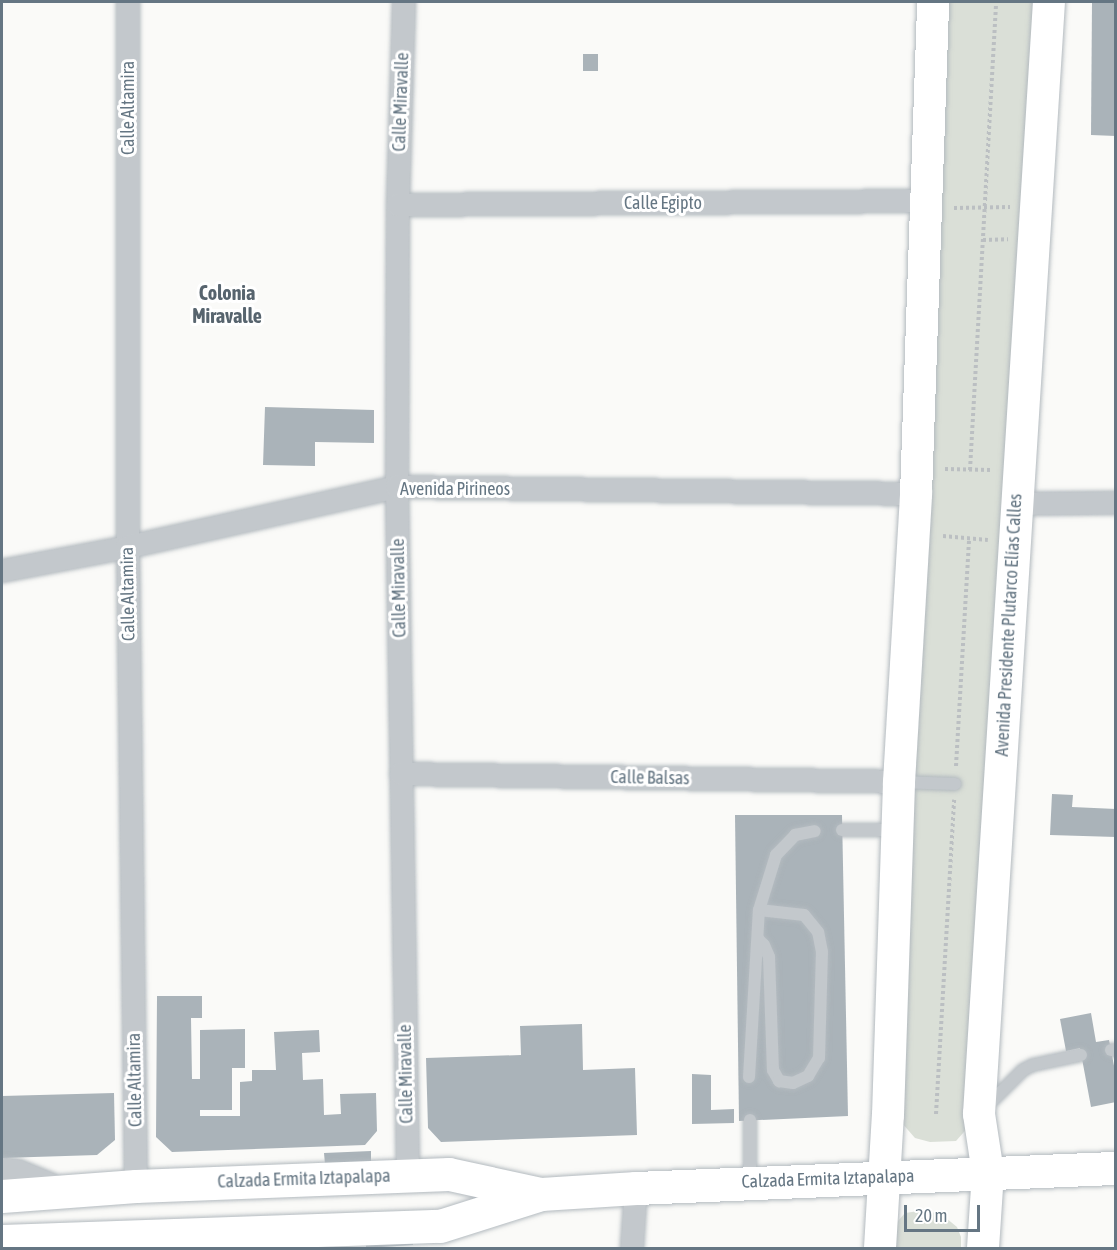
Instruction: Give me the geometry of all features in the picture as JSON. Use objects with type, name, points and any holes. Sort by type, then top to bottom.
[{"type":"main road","points":[[880,1248],[899,782],[927,477],[927,205],[933,2]]},
{"type":"main road","name":"Avenida Presidente Plutarco Elías Calles","points":[[983,1248],[988,1173],[979,1114],[1048,2]]},
{"type":"main road","name":"Calzada Ermita Iztapalapa","points":[[2,1196],[136,1186],[449,1174],[541,1194],[1116,1168]]},
{"type":"main road","name":"Calzada Ermita Iztapalapa","points":[[2,1241],[101,1243],[440,1237],[541,1194]]},
{"type":"street","name":"Calle Altamira","points":[[128,2],[128,547],[136,1186]]},
{"type":"street","name":"Calle Miravalle","points":[[404,2],[398,205],[397,487],[408,1175]]},
{"type":"street","name":"Calle Egipto","points":[[398,205],[927,205]]},
{"type":"street","name":"Avenida Pirineos","points":[[2,571],[128,547],[397,487],[927,477]]},
{"type":"street","points":[[1017,504],[1116,502]]},
{"type":"street","name":"Calle Balsas","points":[[401,774],[899,782]]},
{"type":"street","name":"Calzada Ermita Iztapalapa","points":[[2,1169],[18,1171],[65,1190]]},
{"type":"street","points":[[632,1248],[636,1188]]},
{"type":"lane","points":[[899,782],[955,784]]},
{"type":"lane","points":[[842,831],[898,830]]},
{"type":"lane","points":[[749,1077],[759,910],[776,855],[795,835],[815,831]]},
{"type":"lane","points":[[758,939],[764,945],[769,957],[773,1070],[779,1081],[793,1083],[808,1076],[819,1058],[822,952],[818,932],[804,915],[759,910]]},
{"type":"lane","points":[[979,1114],[1023,1070],[1033,1065],[1081,1055]]},
{"type":"lane","points":[[750,1120],[750,1183]]},
{"type":"path","points":[[970,470],[996,2]]},
{"type":"path","points":[[927,205],[1036,206]]},
{"type":"path","points":[[927,477],[970,470],[1018,471]]},
{"type":"path","points":[[927,477],[946,481]]},
{"type":"path","points":[[943,526],[943,538],[999,540]]},
{"type":"path","points":[[936,1114],[969,539]]},
{"type":"shaded area","points":[[943,2],[1041,2],[971,1124],[956,1141],[930,1142],[915,1138],[901,1122]]},
{"type":"shaded area","points":[[930,1211],[946,1218],[957,1227],[961,1237],[961,1248],[891,1248],[893,1230],[898,1221],[905,1213]]},
{"type":"building","points":[[1092,2],[1116,2],[1116,136],[1091,135]]},
{"type":"building","points":[[583,54],[598,54],[598,71],[583,71]]},
{"type":"building","points":[[265,407],[374,410],[374,443],[315,442],[315,466],[263,465]]},
{"type":"building","points":[[1052,794],[1073,795],[1072,807],[1116,809],[1116,837],[1050,835]]},
{"type":"building","points":[[735,815],[842,815],[848,1116],[739,1121]]},
{"type":"building","points":[[157,996],[202,996],[202,1018],[191,1018],[192,1079],[200,1079],[200,1030],[245,1029],[245,1068],[232,1068],[232,1110],[200,1110],[200,1116],[240,1116],[240,1082],[252,1081],[252,1070],[276,1070],[274,1032],[319,1030],[320,1052],[302,1053],[303,1080],[323,1079],[324,1115],[341,1114],[340,1094],[376,1093],[377,1131],[365,1145],[172,1152],[156,1137]]},
{"type":"building","points":[[1091,1013],[1096,1042],[1109,1040],[1116,1076],[1116,1102],[1091,1107],[1080,1048],[1066,1051],[1060,1019]]},
{"type":"building","points":[[582,1024],[583,1070],[635,1068],[637,1135],[441,1142],[428,1128],[426,1058],[521,1055],[520,1026]]},
{"type":"building","points":[[692,1074],[711,1075],[711,1110],[734,1109],[734,1123],[692,1124]]},
{"type":"building","points":[[114,1093],[115,1140],[97,1155],[2,1158],[2,1096]]},
{"type":"building","points":[[371,1151],[371,1162],[325,1164],[324,1153]]},
{"type":"building","points":[[412,1234],[413,1245],[366,1248],[366,1237]]},
{"type":"district","name":"Colonia Miravalle","points":[[227,304]]}]
